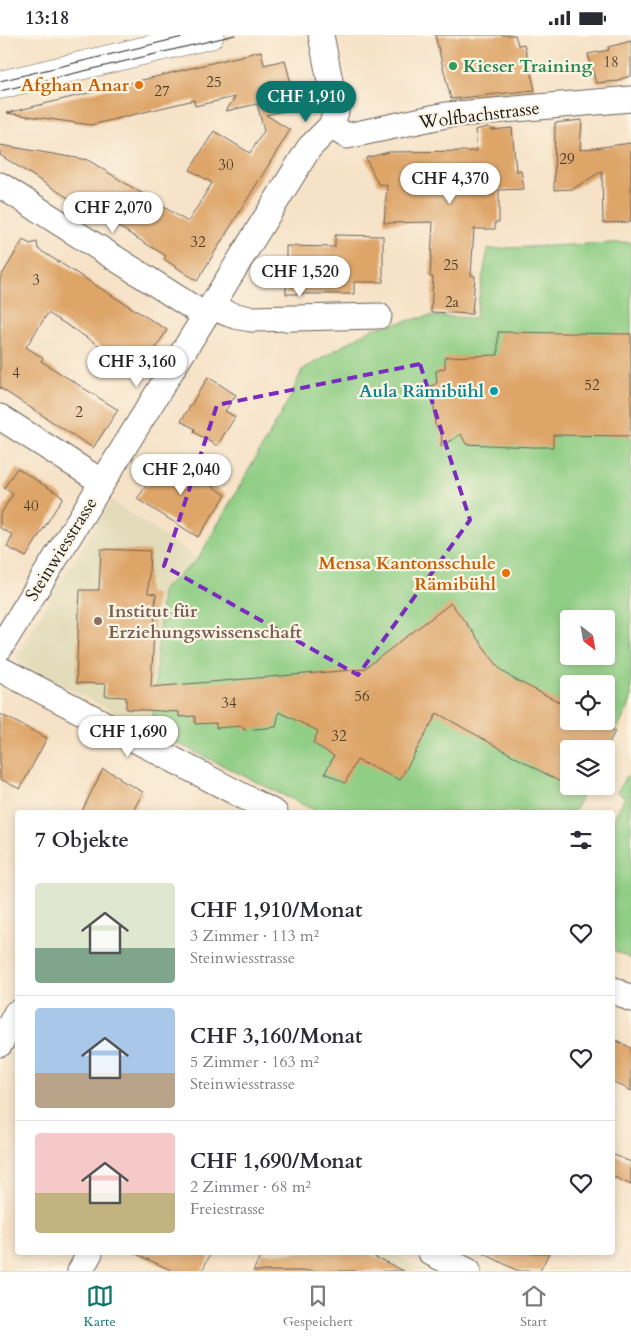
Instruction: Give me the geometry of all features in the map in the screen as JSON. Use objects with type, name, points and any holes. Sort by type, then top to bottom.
[{"type":"main road","points":[[0,85],[210,35]]},
{"type":"street","points":[[321,35],[336,112],[331,127]]},
{"type":"street","name":"Wolfbachstrasse","points":[[331,127],[347,136],[446,115],[631,99]]},
{"type":"street","name":"Steinwiesstrasse","points":[[0,648],[309,148],[331,127]]},
{"type":"street","points":[[0,185],[209,311],[252,319],[379,316]]},
{"type":"street","points":[[0,417],[102,482]]},
{"type":"street","points":[[0,669],[269,810]]},
{"type":"street","points":[[615,991],[631,999]]},
{"type":"street","points":[[0,1044],[11,1010]]},
{"type":"street","points":[[80,1271],[89,1255]]},
{"type":"street","points":[[435,1255],[468,1271]]},
{"type":"highlighted area","points":[[420,364],[470,520],[358,675],[164,566],[217,405]]},
{"type":"shaded area","name":"Institut für Erziehungswissenschaft","points":[[111,501],[198,559],[162,590],[152,731],[20,664],[17,657],[18,652]]},
{"type":"shaded area","points":[[338,1255],[394,1255],[427,1271],[329,1271]]},
{"type":"green space","points":[[631,242],[631,699],[628,709],[611,740],[560,740],[560,795],[582,795],[575,810],[314,810],[152,731],[162,590],[198,559],[291,396],[302,370],[371,329],[429,316],[475,318],[488,249]]},
{"type":"green space","points":[[626,776],[631,779],[631,959],[615,951],[615,816],[625,797],[617,792]]},
{"type":"building","points":[[435,35],[515,35],[518,45],[524,44],[535,90],[451,99]]},
{"type":"building","points":[[631,41],[631,76],[620,79],[620,81],[596,83],[588,54],[609,50],[608,47]]},
{"type":"building","points":[[261,51],[264,65],[285,60],[297,108],[266,115],[290,130],[197,281],[164,259],[166,256],[101,216],[100,218],[0,155],[0,145],[88,160],[188,222],[212,183],[190,170],[214,131],[250,153],[264,131],[257,104],[226,111],[235,97],[195,106],[194,100],[91,125],[7,113]]},
{"type":"building","points":[[582,120],[580,150],[631,143],[631,222],[603,223],[602,171],[573,189],[554,190],[555,123]]},
{"type":"building","points":[[488,127],[492,130],[512,128],[516,171],[521,170],[524,189],[499,190],[499,222],[495,222],[495,229],[474,229],[471,275],[475,276],[472,314],[431,312],[433,277],[430,277],[433,222],[384,223],[387,185],[378,184],[366,158],[389,152],[477,151],[475,130]]},
{"type":"building","points":[[335,235],[383,236],[383,282],[354,282],[354,294],[286,294],[286,246],[335,247]]},
{"type":"building","points":[[23,240],[30,244],[37,242],[38,249],[167,330],[141,372],[48,313],[26,347],[43,358],[41,361],[118,410],[93,448],[0,388],[0,278]]},
{"type":"building","points":[[498,332],[631,334],[631,436],[553,435],[553,447],[533,447],[466,444],[461,434],[441,447],[442,433],[435,425],[434,405],[436,396],[431,386],[437,383],[436,371],[445,368],[445,357],[498,355]]},
{"type":"building","points":[[208,377],[236,395],[225,411],[235,417],[217,446],[194,432],[195,429],[181,421]]},
{"type":"building","points":[[164,456],[226,495],[198,537],[137,499],[148,483],[144,473],[154,472]]},
{"type":"building","points":[[17,468],[63,497],[26,557],[7,547],[13,535],[0,528],[0,515],[13,494],[4,488]]},
{"type":"building","points":[[101,549],[150,551],[148,593],[156,594],[151,687],[364,669],[451,603],[500,669],[512,678],[560,702],[560,730],[615,731],[610,740],[560,740],[560,782],[437,713],[400,780],[357,760],[345,783],[325,773],[334,756],[313,743],[318,731],[279,712],[276,727],[244,730],[243,726],[216,728],[216,723],[195,724],[195,716],[179,717],[179,712],[126,709],[126,697],[105,696],[106,684],[76,683],[80,590],[99,590]]},
{"type":"building","points":[[0,714],[47,738],[20,789],[0,779]]},
{"type":"building","points":[[103,769],[120,777],[119,779],[143,792],[134,810],[82,810]]},
{"type":"building","points":[[615,1040],[631,1048],[631,1091],[615,1083]]},
{"type":"building","points":[[615,1155],[631,1162],[631,1185],[615,1177]]},
{"type":"building","points":[[138,1255],[210,1255],[202,1271],[173,1271]]},
{"type":"building","points":[[261,1255],[371,1255],[404,1271],[253,1271]]},
{"type":"building","points":[[487,1255],[548,1255],[540,1271],[518,1271]]},
{"type":"tram line","points":[[0,81],[191,35]]},
{"type":"tram line","points":[[0,91],[235,35]]},
{"type":"place","name":"Kieser Training","points":[[453,66]]},
{"type":"place","name":"Afghan Anar","points":[[139,85]]},
{"type":"place","name":"Aula Rämibühl","points":[[494,391]]},
{"type":"place","name":"Mensa Kantonsschule Rämibühl","points":[[506,573]]},
{"type":"place","name":"Institut für Erziehungswissenschaft","points":[[98,621]]}]
